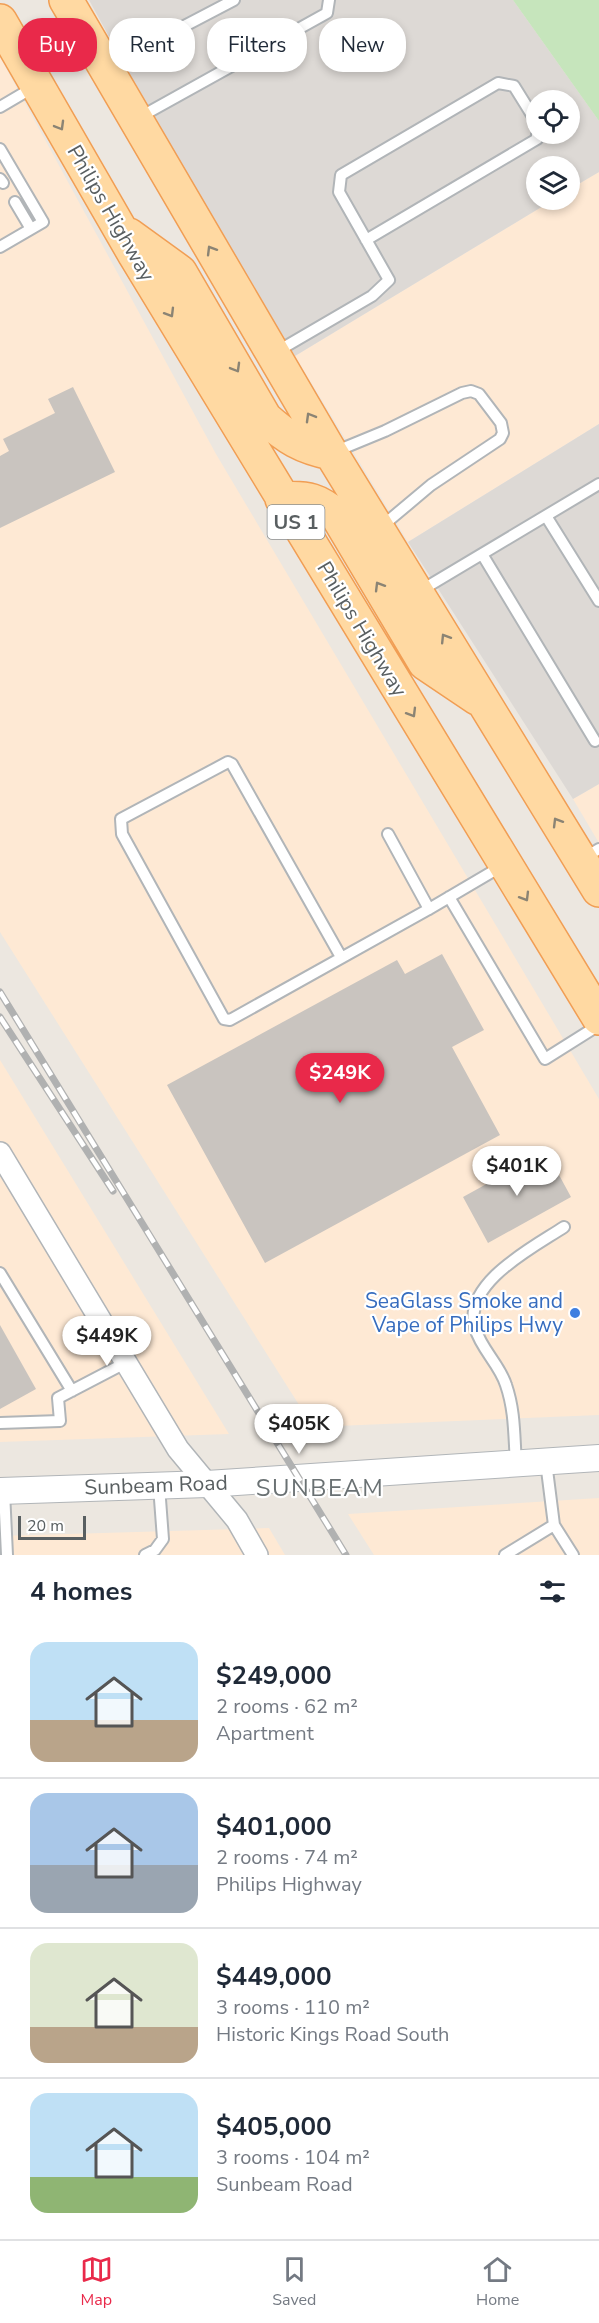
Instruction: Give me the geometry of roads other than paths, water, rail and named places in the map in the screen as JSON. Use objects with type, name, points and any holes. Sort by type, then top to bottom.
[{"type":"main road","points":[[66,0],[331,453],[486,704],[590,855],[599,890]]},
{"type":"main road","name":"Philips Highway","points":[[0,21],[120,229],[282,499],[599,1018]]},
{"type":"main road","points":[[120,229],[180,272],[265,418],[284,435],[309,449],[331,453]]},
{"type":"main road","points":[[282,499],[302,497],[315,501],[338,517],[425,663],[486,704]]},
{"type":"street","points":[[0,1153],[178,1449],[237,1520],[257,1555]]},
{"type":"street","name":"Sunbeam Road","points":[[2,1491],[207,1484],[599,1458]]},
{"type":"lane","points":[[105,68],[234,0]]},
{"type":"lane","points":[[135,120],[327,13],[329,0]]},
{"type":"lane","points":[[273,353],[372,296],[389,280],[339,192],[341,175],[498,83],[514,86],[526,105]]},
{"type":"lane","points":[[0,107],[37,86]]},
{"type":"lane","points":[[366,240],[527,144]]},
{"type":"lane","points":[[0,150],[43,222],[0,248]]},
{"type":"lane","points":[[15,202],[31,229]]},
{"type":"lane","points":[[331,453],[385,431],[462,393],[479,394],[501,423],[500,439],[430,485],[378,529]]},
{"type":"lane","points":[[417,593],[599,484]]},
{"type":"lane","points":[[546,516],[599,601]]},
{"type":"lane","points":[[482,554],[595,741]]},
{"type":"lane","points":[[341,957],[232,764],[228,762],[121,819],[122,834],[224,1019],[230,1020],[505,864]]},
{"type":"lane","points":[[388,834],[429,909]]},
{"type":"lane","points":[[449,897],[545,1059],[599,1025]]},
{"type":"lane","points":[[516,1463],[513,1409],[506,1383],[475,1328],[474,1315],[478,1298],[499,1270],[564,1227]]},
{"type":"lane","points":[[0,1273],[72,1391]]},
{"type":"lane","points":[[0,1423],[60,1421],[58,1398],[127,1362]]},
{"type":"lane","points":[[546,1461],[554,1525],[573,1555]]},
{"type":"lane","points":[[146,1555],[155,1550],[163,1539],[159,1485]]},
{"type":"lane","points":[[2,1491],[7,1555]]},
{"type":"lane","points":[[505,1555],[554,1525]]},
{"type":"railway","points":[[0,992],[346,1555]]},
{"type":"railway","points":[[0,1017],[113,1191]]},
{"type":"place","name":"SeaGlass Smoke and Vape of Philips Hwy","points":[[575,1313]]},
{"type":"district","name":"SUNBEAM","points":[[320,1488]]}]
